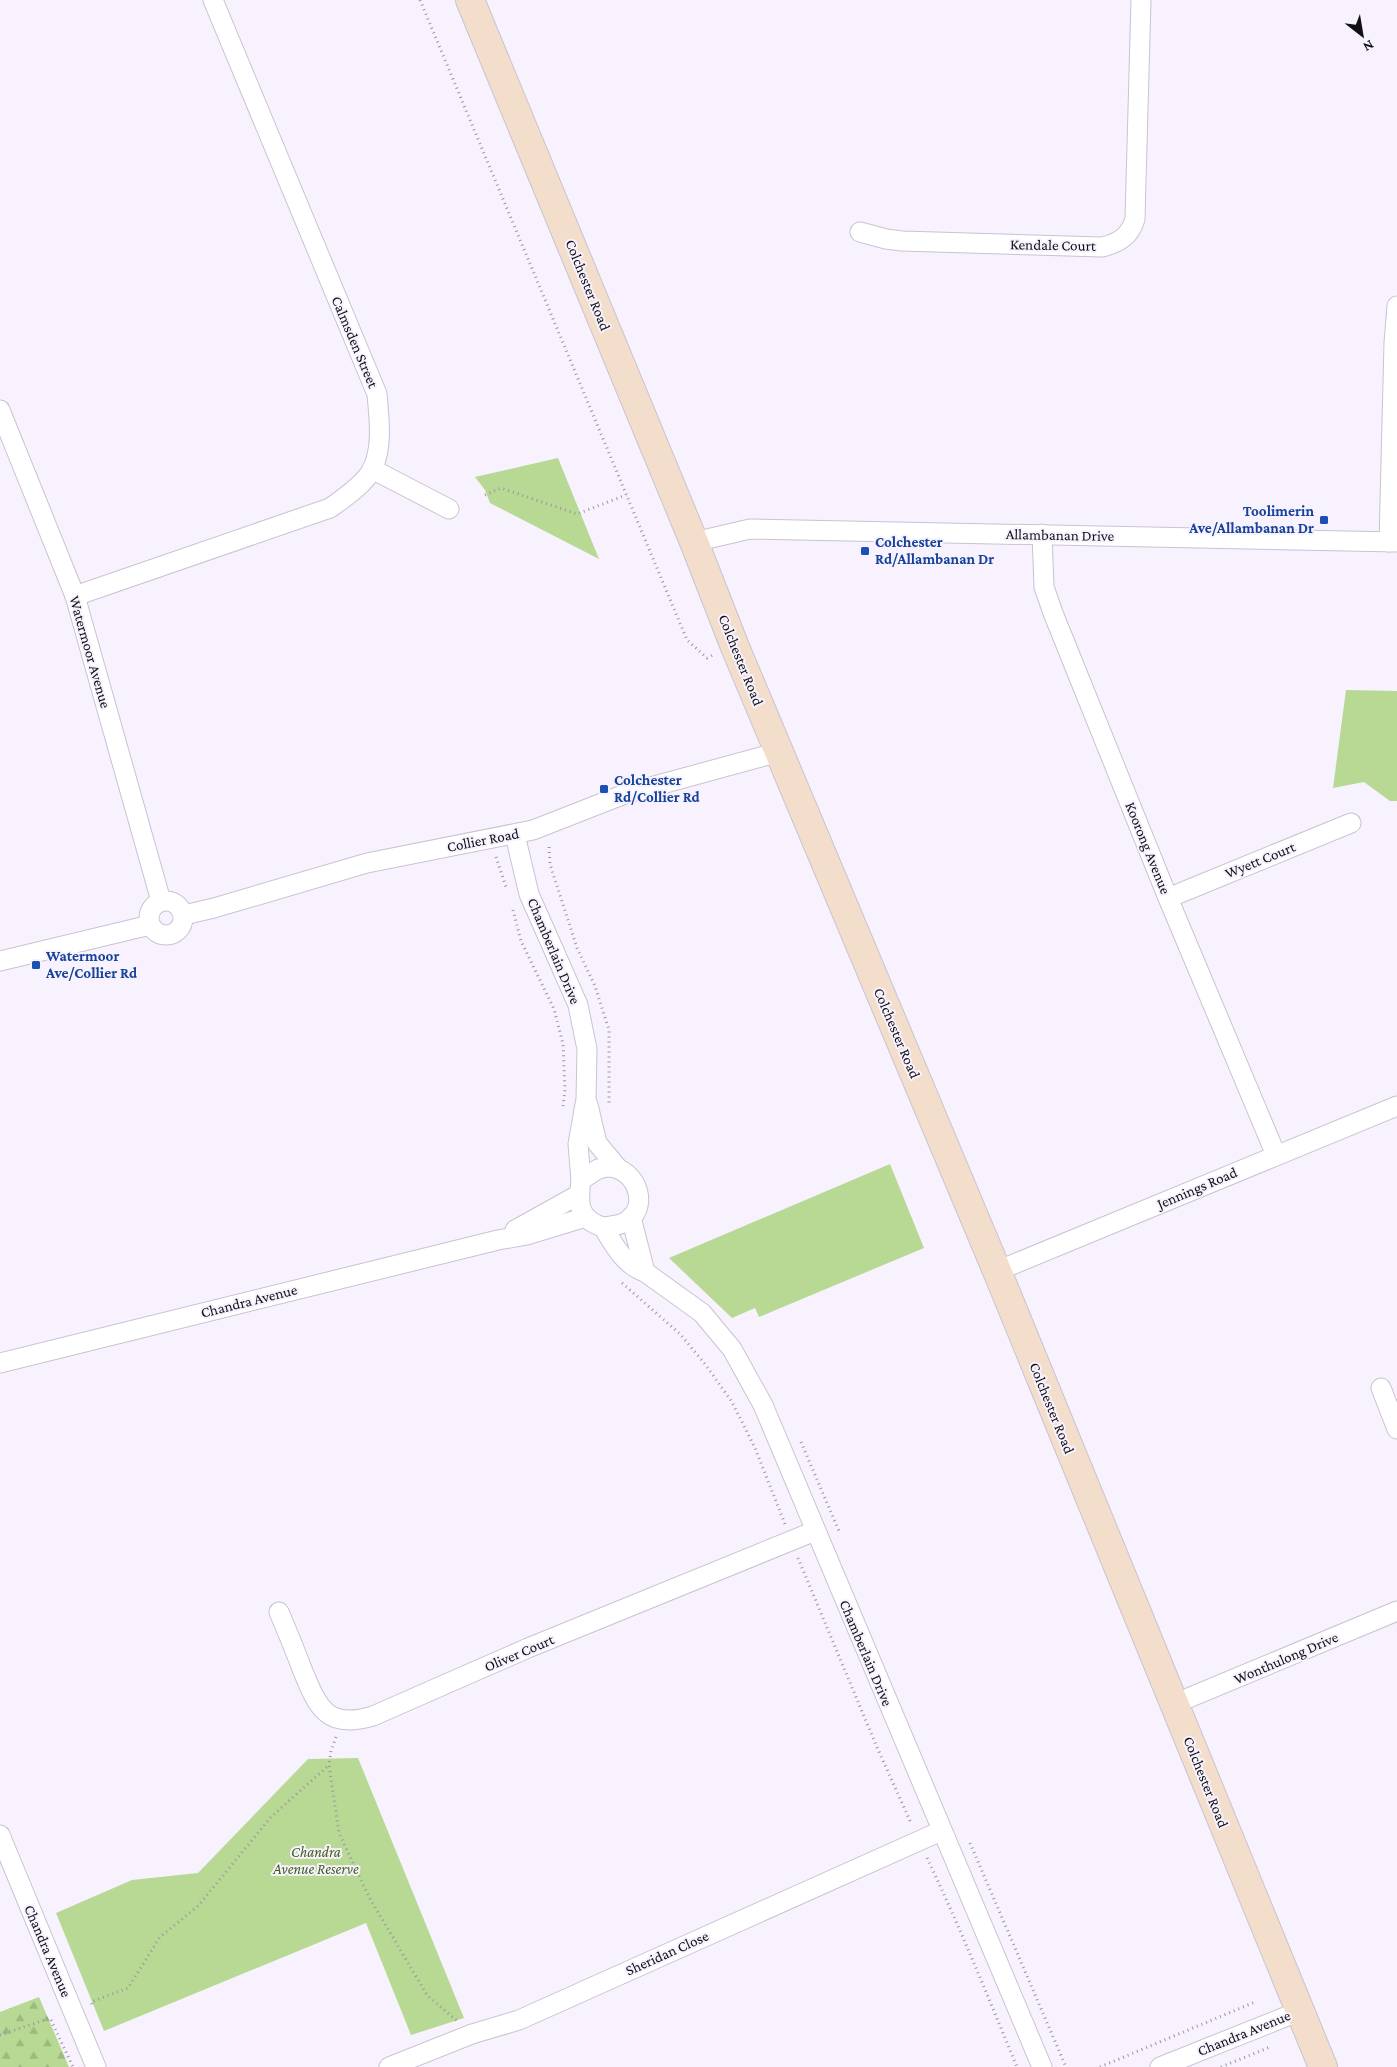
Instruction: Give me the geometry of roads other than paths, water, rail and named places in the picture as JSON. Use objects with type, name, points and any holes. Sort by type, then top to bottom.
[{"type":"main road","name":"Colchester Road","points":[[470,0],[694,542],[735,646],[997,1271],[1323,2067]]},
{"type":"street","name":"Calmsden Street","points":[[75,596],[330,508],[354,490],[372,469],[381,432],[377,394],[213,0]]},
{"type":"street","name":"Kendale Court","points":[[860,232],[902,241],[1102,247],[1113,244],[1125,237],[1135,219],[1141,0]]},
{"type":"street","points":[[1393,542],[1394,343],[1397,306]]},
{"type":"street","name":"Watermoor Avenue","points":[[0,410],[75,596],[161,901]]},
{"type":"street","points":[[372,469],[449,509]]},
{"type":"street","name":"Allambanan Drive","points":[[694,542],[750,529],[1393,542]]},
{"type":"street","name":"Koorong Avenue","points":[[1042,534],[1044,587],[1053,613],[1168,898],[1276,1155]]},
{"type":"street","name":"Collier Road","points":[[184,915],[367,863],[515,835],[533,830],[625,794],[779,752]]},
{"type":"street","name":"Wyett Court","points":[[1168,898],[1352,823]]},
{"type":"street","name":"Chamberlain Drive","points":[[515,835],[529,894],[578,1005],[587,1049],[586,1099],[578,1144],[580,1187]]},
{"type":"street","points":[[167,900],[178,905],[184,915],[183,923],[171,935],[155,932],[150,925],[149,913],[161,901],[167,900]]},
{"type":"street","points":[[0,961],[150,925]]},
{"type":"street","name":"Chamberlain Drive","points":[[586,1099],[597,1143],[617,1167]]},
{"type":"street","name":"Jennings Road","points":[[997,1271],[1397,1106]]},
{"type":"street","points":[[617,1167],[633,1179],[637,1188],[637,1207],[631,1218],[623,1223],[603,1227],[586,1217],[581,1210],[580,1187],[598,1169],[617,1167]]},
{"type":"street","name":"Chandra Avenue","points":[[498,1240],[580,1187]]},
{"type":"street","name":"Chandra Avenue","points":[[0,1363],[498,1240],[526,1235],[586,1217]]},
{"type":"street","points":[[631,1218],[645,1272]]},
{"type":"street","name":"Chamberlain Drive","points":[[603,1227],[621,1256],[635,1269],[645,1272],[702,1312],[732,1349],[763,1404],[815,1532],[1042,2067]]},
{"type":"street","points":[[1381,1388],[1397,1429]]},
{"type":"street","name":"Oliver Court","points":[[279,1612],[318,1705],[332,1716],[351,1722],[373,1716],[528,1648],[815,1532]]},
{"type":"street","name":"Wonthulong Drive","points":[[1174,1704],[1397,1611]]},
{"type":"street","name":"Sheridan Close","points":[[389,2067],[472,2034],[519,2020],[941,1831]]},
{"type":"street","name":"Chandra Avenue","points":[[0,1835],[96,2067]]},
{"type":"street","name":"Chandra Avenue","points":[[1160,2067],[1300,2011]]},
{"type":"place","name":"Toolimerin Ave/Allambanan Dr","points":[[1324,520]]},
{"type":"place","name":"Colchester Rd/Allambanan Dr","points":[[865,551]]},
{"type":"place","name":"Colchester Rd/Collier Rd","points":[[604,789]]},
{"type":"place","name":"Watermoor Ave/Collier Rd","points":[[36,965]]},
{"type":"park label","name":"Chandra Avenue Reserve","points":[[316,1860]]}]
